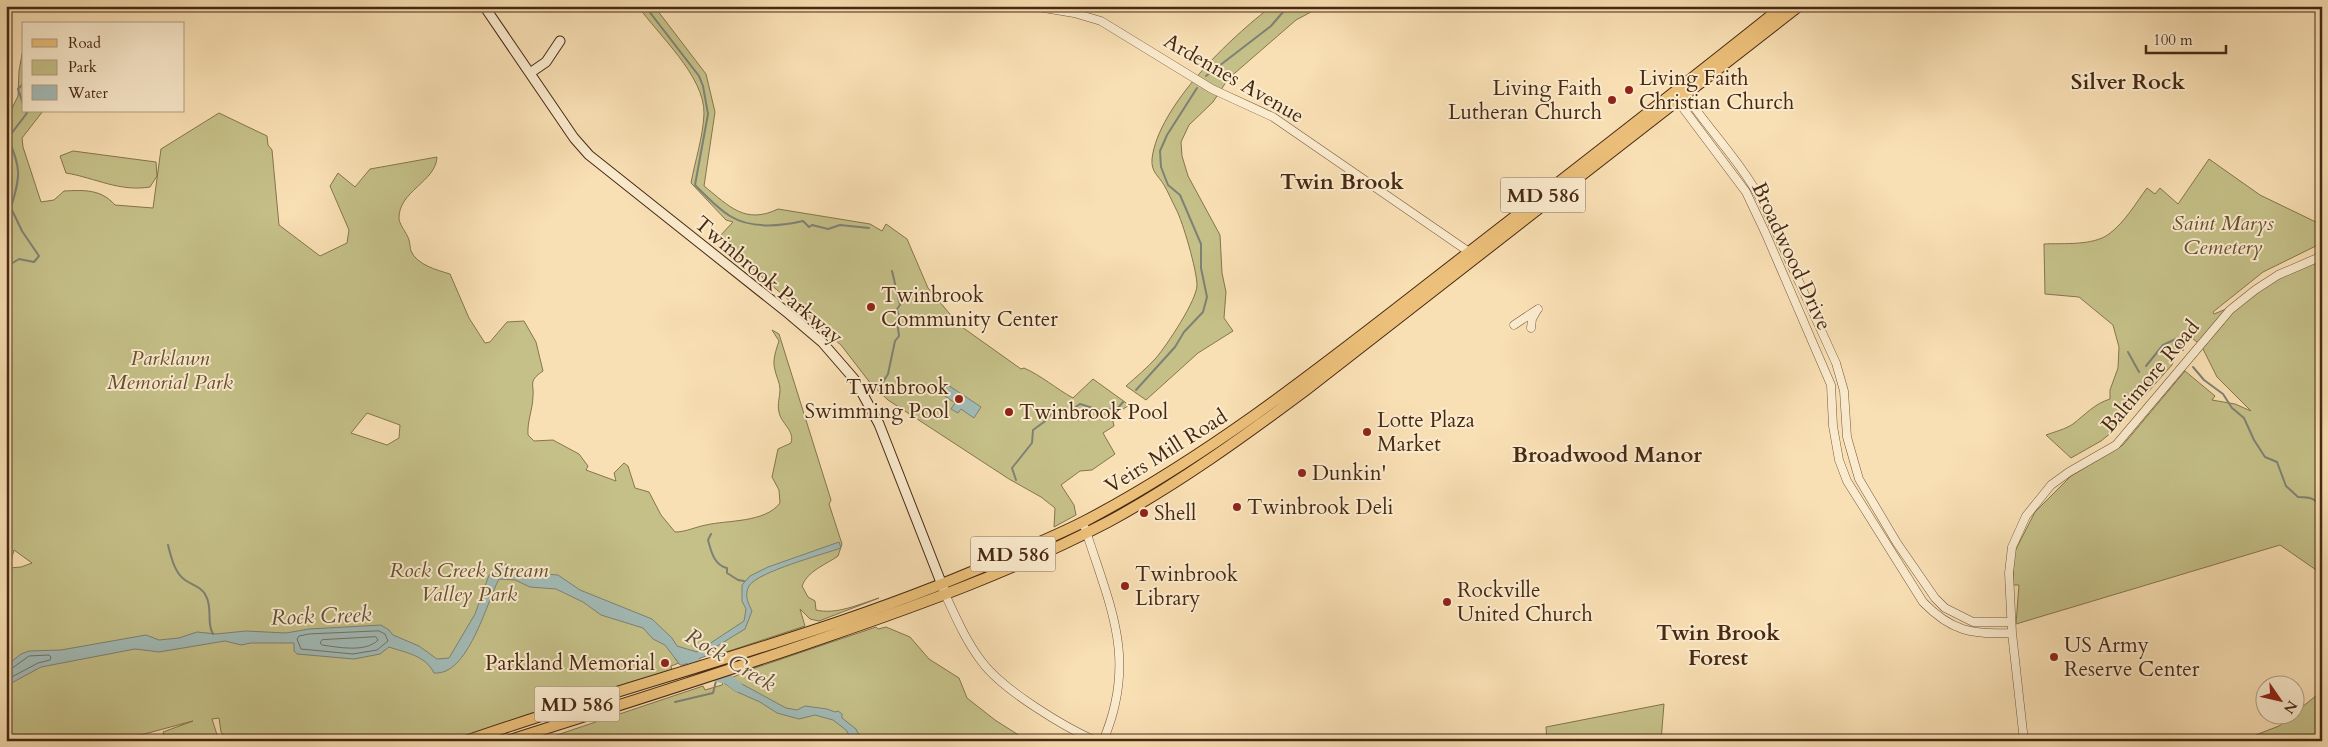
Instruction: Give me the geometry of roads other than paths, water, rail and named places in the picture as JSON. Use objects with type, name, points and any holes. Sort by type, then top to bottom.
[{"type":"main road","name":"Twinbrook Parkway","points":[[484,6],[574,138],[589,155],[796,320],[822,342],[855,380],[879,424],[944,590]]},
{"type":"main road","name":"Veirs Mill Road","points":[[1680,96],[1783,6]]},
{"type":"main road","name":"Veirs Mill Road","points":[[466,741],[944,590],[1056,548],[1085,527],[1206,451],[1304,386],[1472,255],[1799,6]]},
{"type":"main road","points":[[532,76],[546,62],[560,41]]},
{"type":"main road","points":[[532,76],[550,66],[558,53]]},
{"type":"main road","name":"Veirs Mill Road","points":[[507,741],[701,680],[887,616],[944,590]]},
{"type":"street","name":"Ardennes Avenue","points":[[917,6],[1038,7],[1074,13],[1100,21],[1212,89],[1273,117],[1472,255]]},
{"type":"street","name":"Broadwood Drive","points":[[1680,96],[1751,181],[1764,205],[1836,364],[1844,390],[1847,437],[1859,479],[1897,543],[1935,598],[1945,608],[1973,622],[2011,622]]},
{"type":"street","name":"Broadwood Drive","points":[[1680,96],[1746,192],[1769,241],[1831,385],[1833,426],[1839,460],[1851,488],[1923,602],[1942,621],[1974,633],[2012,633]]},
{"type":"street","name":"Baltimore Road","points":[[2024,741],[2009,591],[2012,547],[2026,516],[2040,497],[2069,472],[2107,452],[2116,445],[2189,360],[2218,322],[2236,305],[2278,275],[2322,256]]},
{"type":"street","points":[[1514,325],[1538,309],[1532,319],[1531,328]]},
{"type":"street","points":[[1085,527],[1118,635],[1121,672],[1116,705],[1103,741]]},
{"type":"street","name":"Twinbrook Parkway","points":[[944,590],[961,630],[983,664],[1028,701],[1096,741]]},
{"type":"water","name":"Twinbrook Swimming Pool","points":[[948,385],[981,407],[974,418],[961,409],[958,413],[951,409],[955,403],[942,394]]},
{"type":"water","points":[[839,542],[841,548],[777,569],[755,581],[749,586],[747,593],[752,611],[745,629],[709,651],[706,656],[683,665],[680,665],[665,645],[653,639],[643,628],[601,615],[583,602],[556,589],[530,587],[515,580],[499,579],[482,621],[466,651],[457,663],[446,671],[434,673],[426,662],[420,658],[389,647],[380,654],[354,659],[297,654],[294,651],[294,643],[251,643],[241,645],[225,641],[159,652],[135,649],[41,667],[6,686],[6,666],[21,654],[29,651],[61,650],[146,635],[159,640],[179,638],[197,632],[216,634],[246,631],[286,633],[309,629],[381,625],[393,635],[419,646],[437,659],[449,658],[475,614],[489,575],[498,567],[506,564],[530,573],[558,575],[580,590],[652,619],[672,638],[677,646],[697,652],[744,621],[746,609],[742,601],[742,585],[750,576],[768,567]]},
{"type":"water","points":[[731,678],[786,708],[797,710],[805,706],[838,711],[842,714],[842,718],[856,729],[862,741],[852,741],[846,730],[833,720],[815,715],[799,719],[777,713],[760,702],[735,691],[723,682]]},
{"type":"waterway","points":[[645,6],[699,76],[703,86],[708,114],[695,185],[707,198],[730,216],[757,225],[776,225],[803,221],[809,227],[812,225],[828,229],[840,225],[869,228]]},
{"type":"waterway","points":[[1206,76],[1271,26],[1283,12],[1295,6]]},
{"type":"waterway","points":[[22,85],[18,89],[22,101]]},
{"type":"waterway","points":[[1136,390],[1175,347],[1184,332],[1203,312],[1207,297],[1201,268],[1201,244],[1180,195],[1168,185],[1161,167],[1160,151],[1167,135],[1197,88]]},
{"type":"waterway","points":[[6,267],[19,259],[34,262],[39,256],[22,231],[11,208],[18,173],[16,158],[8,138],[26,112]]},
{"type":"waterway","points":[[882,393],[881,385],[888,374],[895,341],[899,336],[896,324],[899,316],[897,309],[900,305],[892,271]]},
{"type":"waterway","points":[[2146,366],[2163,345],[2176,339],[2183,350]]},
{"type":"waterway","points":[[2128,352],[2139,372]]},
{"type":"waterway","points":[[2193,367],[2204,380],[2223,394],[2232,408],[2244,418],[2254,440],[2265,457],[2277,462],[2286,486],[2298,497],[2315,500],[2322,509]]},
{"type":"waterway","points":[[1016,480],[1012,468],[1032,443],[1033,430],[1053,412],[1067,413],[1080,404],[1099,410],[1118,408],[1123,402]]},
{"type":"waterway","points":[[711,534],[708,540],[716,561],[727,568],[727,573],[738,580],[744,581]]},
{"type":"waterway","points":[[168,545],[178,573],[185,580],[202,590],[206,596],[213,634]]},
{"type":"waterway","name":"Rock Creek","points":[[683,654],[717,677],[728,679],[738,687]]},
{"type":"waterway","points":[[675,702],[713,693],[717,677]]},
{"type":"waterway","points":[[2273,741],[2279,739],[2296,741]]},
{"type":"place","name":"Living Faith Christian Church","points":[[1629,90]]},
{"type":"place","name":"Living Faith Lutheran Church","points":[[1612,100]]},
{"type":"place","name":"Twinbrook Community Center","points":[[871,307]]},
{"type":"place","name":"Twinbrook Swimming Pool","points":[[959,399]]},
{"type":"place","name":"Twinbrook Pool","points":[[1009,412]]},
{"type":"place","name":"Lotte Plaza Market","points":[[1367,432]]},
{"type":"place","name":"Dunkin'","points":[[1302,473]]},
{"type":"place","name":"Twinbrook Deli","points":[[1237,507]]},
{"type":"place","name":"Shell","points":[[1144,513]]},
{"type":"place","name":"Twinbrook Library","points":[[1125,586]]},
{"type":"place","name":"Rockville United Church","points":[[1447,602]]},
{"type":"place","name":"US Army Reserve Center","points":[[2054,657]]},
{"type":"place","name":"Parkland Memorial","points":[[665,663]]},
{"type":"district","name":"Silver Rock","points":[[2128,81]]},
{"type":"district","name":"Twin Brook","points":[[1342,181]]},
{"type":"district","name":"Broadwood Manor","points":[[1607,454]]},
{"type":"district","name":"Twin Brook Forest","points":[[1718,644]]},
{"type":"park label","name":"Saint Marys Cemetery","points":[[2223,235]]},
{"type":"park label","name":"Parklawn Memorial Park","points":[[170,370]]},
{"type":"park label","name":"Rock Creek Stream Valley Park","points":[[469,582]]}]
